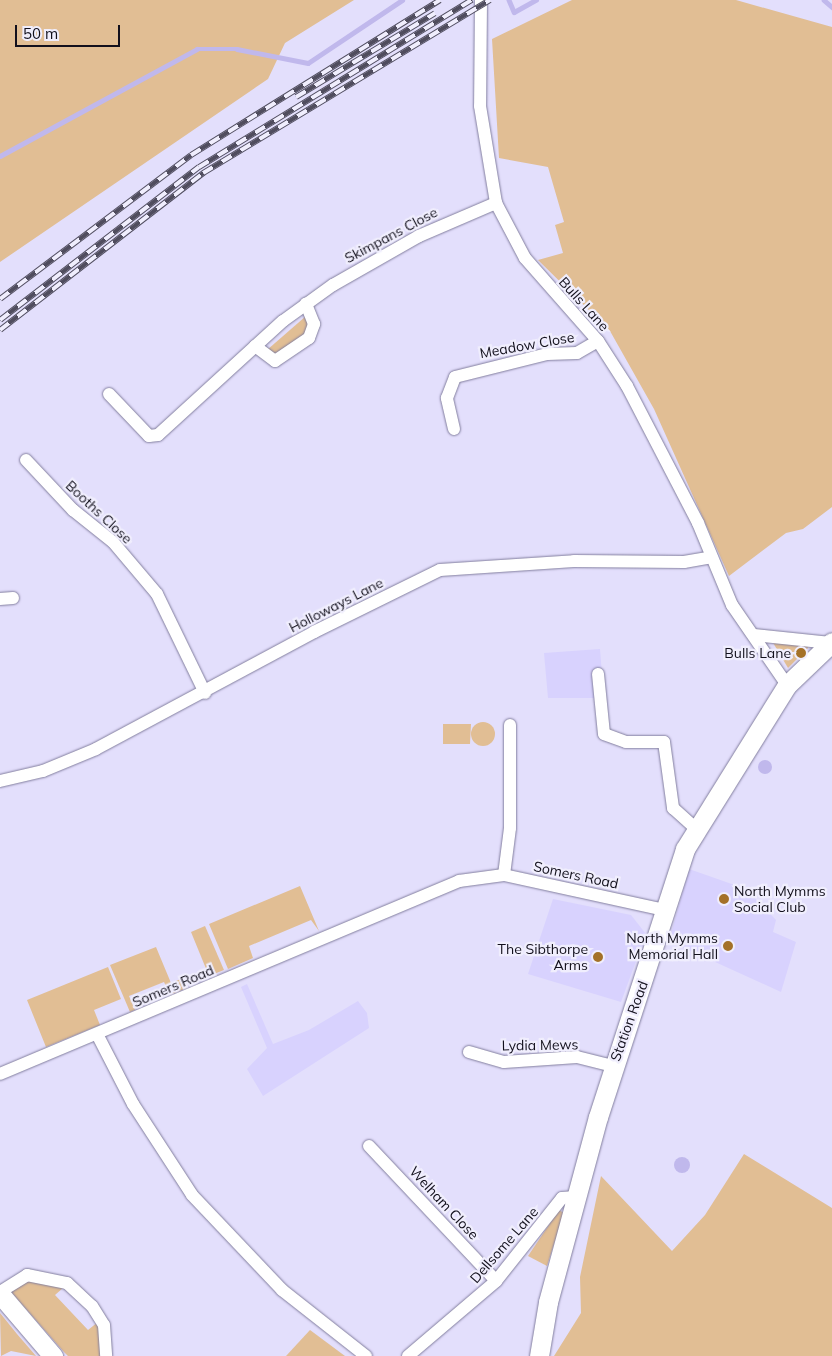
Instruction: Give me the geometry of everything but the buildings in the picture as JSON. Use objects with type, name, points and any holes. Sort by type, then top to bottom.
[{"type":"street","name":"Bulls Lane","points":[[481,0],[480,106],[496,203],[525,258],[598,341],[664,455],[712,557],[732,606],[787,685]]},
{"type":"street","name":"Skimpans Close","points":[[109,394],[149,436],[158,435],[255,346],[306,304],[369,261],[496,203]]},
{"type":"street","points":[[255,346],[275,361],[283,359],[312,334],[314,324],[306,304]]},
{"type":"street","name":"Meadow Close","points":[[454,429],[447,398],[455,377],[548,354],[577,353],[598,341]]},
{"type":"street","name":"Booths Close","points":[[26,460],[73,510],[112,542],[157,594],[205,694]]},
{"type":"street","name":"Holloways Lane","points":[[0,781],[72,760],[205,694],[314,632],[440,570],[574,561],[684,562],[712,557]]},
{"type":"street","points":[[0,599],[13,598]]},
{"type":"street","points":[[754,635],[832,642]]},
{"type":"street","name":"Station Road","points":[[539,1356],[576,1197],[613,1066],[665,910],[696,829],[787,685],[832,642]]},
{"type":"street","points":[[598,674],[604,734],[626,742],[664,742],[673,808],[696,829]]},
{"type":"street","points":[[504,875],[510,828],[510,725]]},
{"type":"street","name":"Somers Road","points":[[0,1074],[459,881],[504,875],[665,910]]},
{"type":"street","points":[[96,1034],[133,1104],[192,1195],[282,1290],[366,1356]]},
{"type":"street","name":"Lydia Mews","points":[[469,1052],[504,1062],[577,1057],[613,1066]]},
{"type":"street","name":"Welham Close","points":[[370,1146],[496,1281]]},
{"type":"street","name":"Dellsome Lane","points":[[408,1356],[496,1281],[562,1198],[576,1197]]},
{"type":"street","points":[[53,1356],[0,1293],[27,1275],[67,1283],[92,1306],[104,1325],[106,1356]]},
{"type":"shaded area","points":[[0,0],[354,0],[285,43],[268,79],[0,262]]},
{"type":"shaded area","points":[[572,0],[736,0],[832,27],[832,507],[803,529],[786,533],[729,576],[654,409],[610,331],[538,260],[563,253],[555,225],[564,222],[548,167],[499,158],[492,39]]},
{"type":"shaded area","points":[[306,316],[309,331],[280,356],[267,350]]},
{"type":"shaded area","points":[[772,641],[807,645],[808,648],[788,668]]},
{"type":"shaded area","points":[[600,649],[606,726],[596,698],[548,698],[544,653]]},
{"type":"shaded area","points":[[483,722],[491,726],[495,734],[491,742],[483,746],[475,742],[471,734],[475,726]]},
{"type":"shaded area","points":[[443,724],[471,724],[470,744],[443,744]]},
{"type":"shaded area","points":[[765,760],[770,762],[772,767],[770,772],[765,774],[760,772],[758,767],[760,762]]},
{"type":"shaded area","points":[[689,869],[746,889],[776,920],[773,932],[796,942],[781,992],[669,941]]},
{"type":"shaded area","points":[[300,886],[319,931],[311,920],[249,946],[253,958],[228,969],[209,924]]},
{"type":"shaded area","points":[[553,899],[631,915],[646,934],[621,1002],[528,974]]},
{"type":"shaded area","points":[[205,926],[224,970],[209,976],[191,932]]},
{"type":"shaded area","points":[[156,947],[171,983],[183,978],[187,988],[170,995],[164,982],[129,996],[135,1010],[130,1012],[110,965]]},
{"type":"shaded area","points":[[108,967],[121,999],[94,1010],[100,1025],[46,1047],[27,1000]]},
{"type":"shaded area","points":[[247,984],[273,1044],[309,1030],[358,1001],[367,1013],[369,1028],[263,1096],[247,1069],[267,1048],[241,987]]},
{"type":"shaded area","points":[[744,1154],[832,1208],[832,1356],[554,1356],[581,1313],[580,1277],[601,1176],[672,1251],[705,1215]]},
{"type":"shaded area","points":[[679,1157],[685,1157],[690,1162],[688,1171],[679,1173],[674,1168],[674,1162]]},
{"type":"shaded area","points":[[559,1210],[564,1213],[547,1266],[528,1256]]},
{"type":"shaded area","points":[[29,1279],[63,1288],[55,1295],[88,1330],[98,1322],[105,1356],[68,1356],[63,1351],[11,1292]]},
{"type":"shaded area","points":[[0,1313],[36,1356],[11,1351],[1,1356]]},
{"type":"shaded area","points":[[310,1330],[345,1356],[286,1356]]},
{"type":"waterway","points":[[0,156],[197,49],[237,49],[308,63],[402,0]]},
{"type":"waterway","points":[[509,0],[514,12],[536,0]]},
{"type":"waterway","points":[[824,0],[832,7]]},
{"type":"railway","points":[[0,299],[191,155],[440,0]]},
{"type":"railway","points":[[0,320],[199,167],[472,0]]},
{"type":"railway","points":[[0,330],[203,173],[490,0]]},
{"type":"railway","points":[[296,97],[435,13]]},
{"type":"place","name":"Bulls Lane","points":[[801,653]]},
{"type":"place","name":"North Mymms Social Club","points":[[724,899]]},
{"type":"place","name":"North Mymms Memorial Hall","points":[[728,946]]},
{"type":"place","name":"The Sibthorpe Arms","points":[[598,957]]}]
